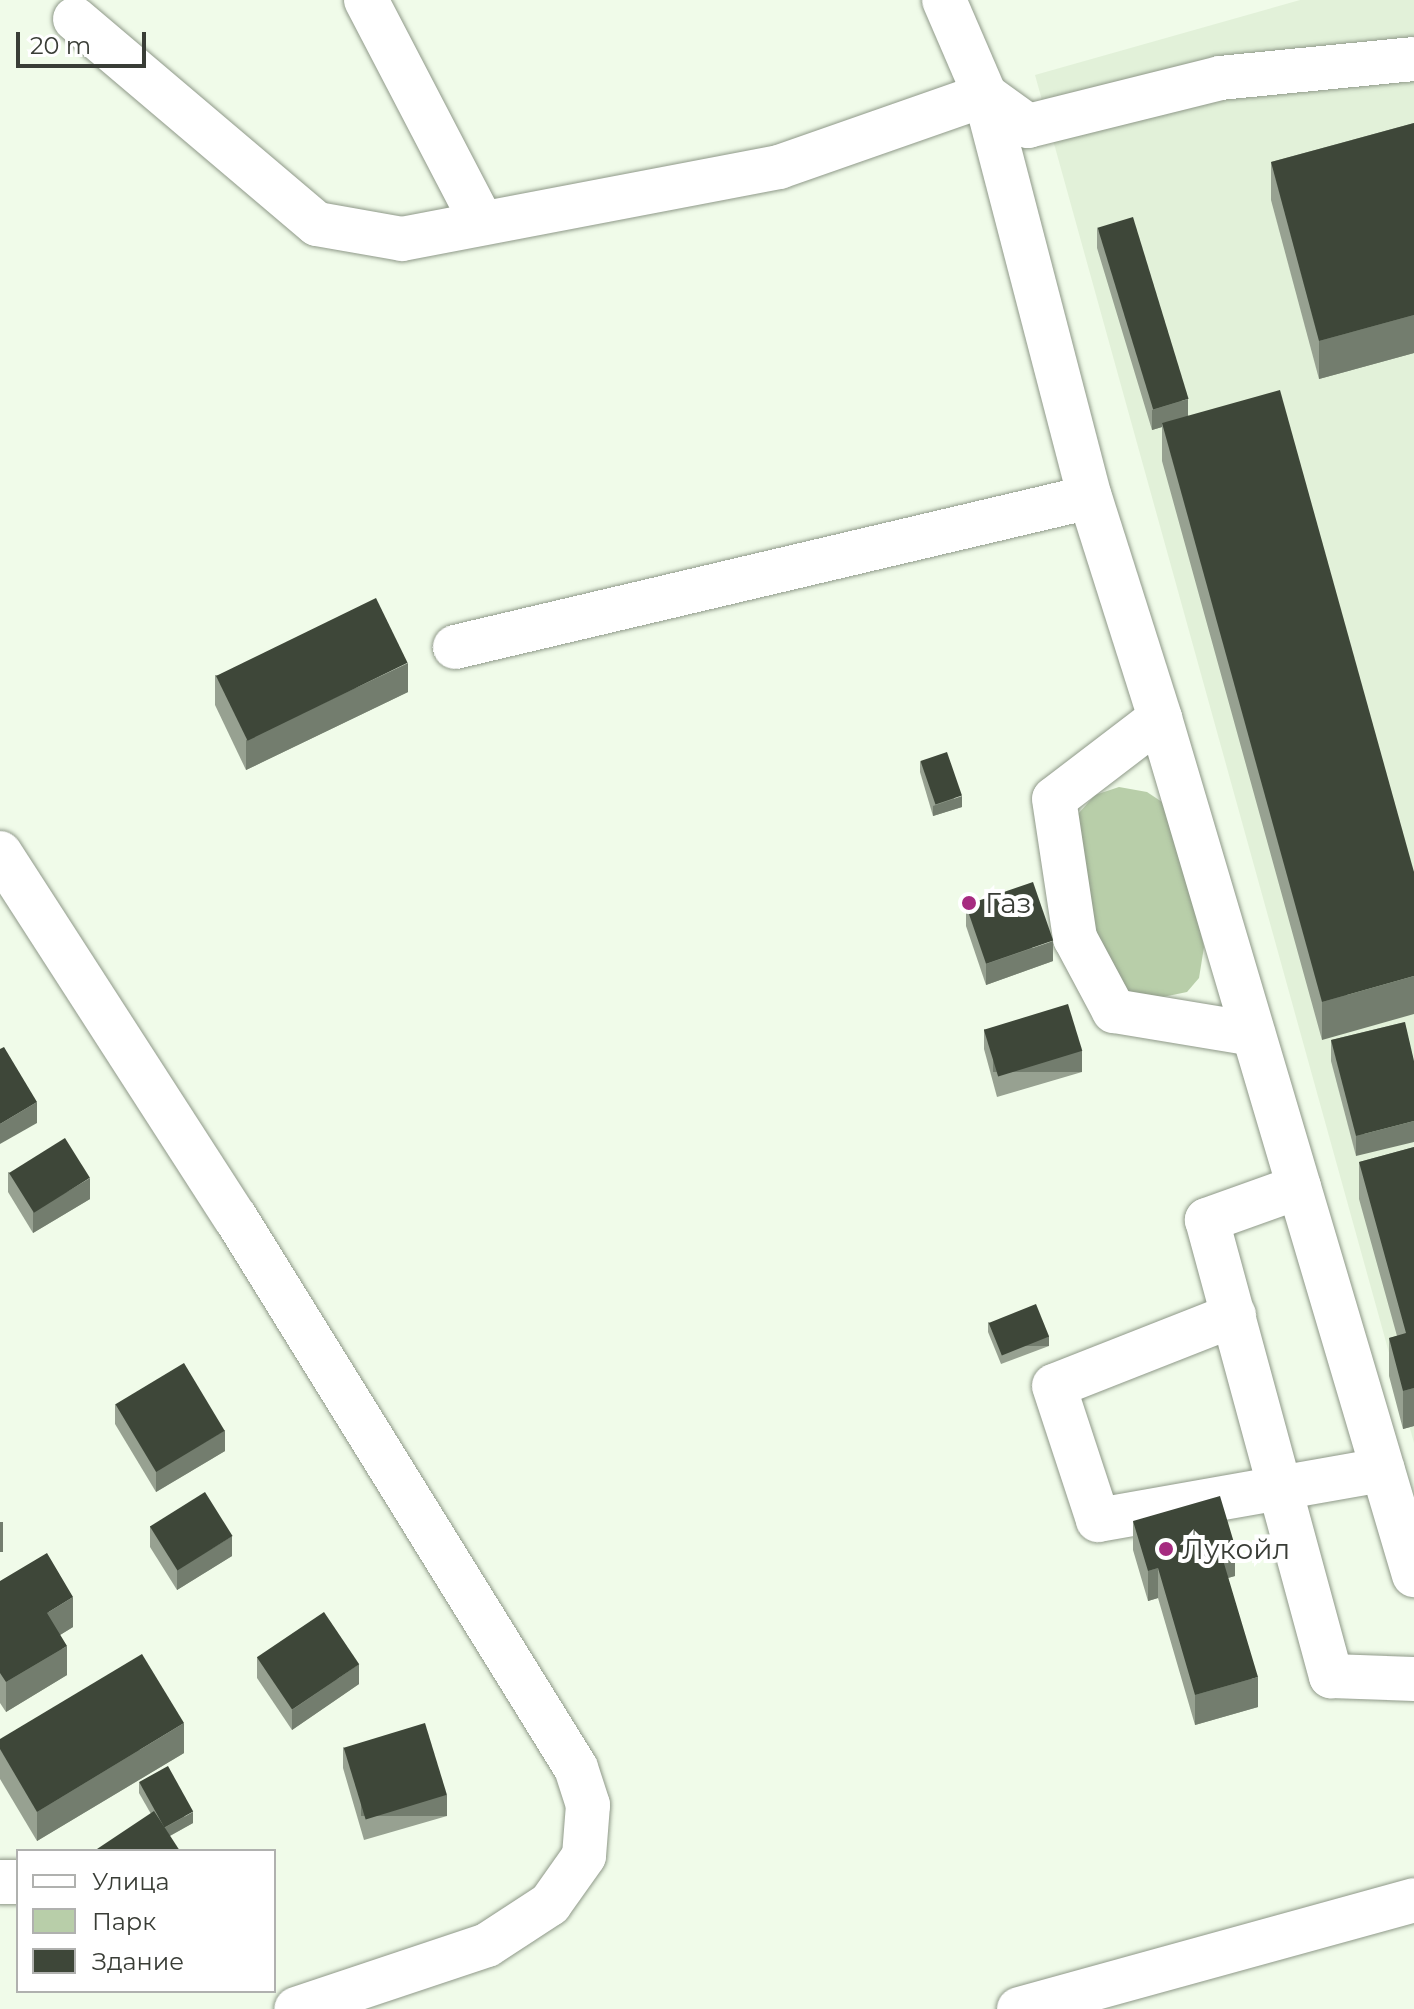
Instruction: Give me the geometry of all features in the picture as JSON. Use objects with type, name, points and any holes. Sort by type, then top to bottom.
[{"type":"street","points":[[366,0],[482,223]]},
{"type":"street","points":[[944,0],[985,95],[1090,497],[1160,718],[1414,1575]]},
{"type":"street","points":[[75,19],[317,224],[402,239],[779,167],[985,95]]},
{"type":"street","points":[[985,95],[1028,126],[1220,78],[1414,59]]},
{"type":"street","points":[[455,647],[1090,497]]},
{"type":"street","points":[[1160,718],[1054,799],[1075,938],[1114,1011],[1253,1034]]},
{"type":"street","points":[[0,853],[235,1217],[377,1445],[576,1768],[588,1805],[584,1856],[550,1904],[487,1945],[296,2009]]},
{"type":"street","points":[[1299,1187],[1207,1220],[1283,1490],[1331,1676],[1414,1679]]},
{"type":"street","points":[[1234,1315],[1054,1386],[1098,1520],[1283,1490],[1383,1470]]},
{"type":"street","points":[[1019,2009],[1414,1900]]},
{"type":"shaded area","points":[[1300,0],[1414,0],[1414,1443],[1035,75]]},
{"type":"green space","points":[[1119,787],[1147,792],[1171,808],[1204,947],[1199,978],[1187,992],[1158,998],[1129,998],[1109,983],[1073,835],[1078,814],[1095,795]]},
{"type":"building","points":[[1414,123],[1414,315],[1319,341],[1271,162]]},
{"type":"building","points":[[1133,217],[1189,399],[1153,410],[1098,228]]},
{"type":"building","points":[[1280,390],[1414,872],[1414,976],[1322,1002],[1162,423]]},
{"type":"building","points":[[376,598],[408,663],[248,741],[216,676]]},
{"type":"building","points":[[947,752],[962,795],[936,805],[921,761]]},
{"type":"building","points":[[1033,882],[1053,941],[986,964],[966,905]]},
{"type":"building","points":[[1068,1004],[1082,1051],[998,1077],[984,1030]]},
{"type":"building","points":[[1405,1022],[1414,1061],[1414,1121],[1356,1136],[1331,1040]]},
{"type":"building","points":[[4,1047],[37,1102],[0,1124],[0,1049]]},
{"type":"building","points":[[65,1138],[90,1178],[34,1213],[9,1173]]},
{"type":"building","points":[[1414,1147],[1414,1388],[1403,1391],[1389,1338],[1406,1333],[1359,1162]]},
{"type":"building","points":[[1036,1304],[1049,1336],[1002,1356],[989,1323]]},
{"type":"building","points":[[184,1363],[225,1431],[156,1472],[115,1404]]},
{"type":"building","points":[[205,1492],[233,1536],[177,1571],[150,1526]]},
{"type":"building","points":[[1220,1496],[1235,1546],[1220,1550],[1258,1677],[1195,1695],[1158,1568],[1148,1571],[1133,1521]]},
{"type":"building","points":[[47,1553],[73,1597],[47,1613],[67,1646],[6,1682],[0,1673],[0,1581]]},
{"type":"building","points":[[324,1612],[359,1664],[292,1710],[257,1657]]},
{"type":"building","points":[[142,1654],[184,1723],[37,1812],[0,1749],[0,1739]]},
{"type":"building","points":[[425,1723],[447,1795],[366,1820],[344,1748]]},
{"type":"building","points":[[168,1766],[193,1811],[164,1827],[139,1782]]},
{"type":"building","points":[[154,1811],[179,1849],[97,1849]]},
{"type":"place","name":"Газ","points":[[969,903]]},
{"type":"place","name":"Лукойл","points":[[1166,1549]]}]
